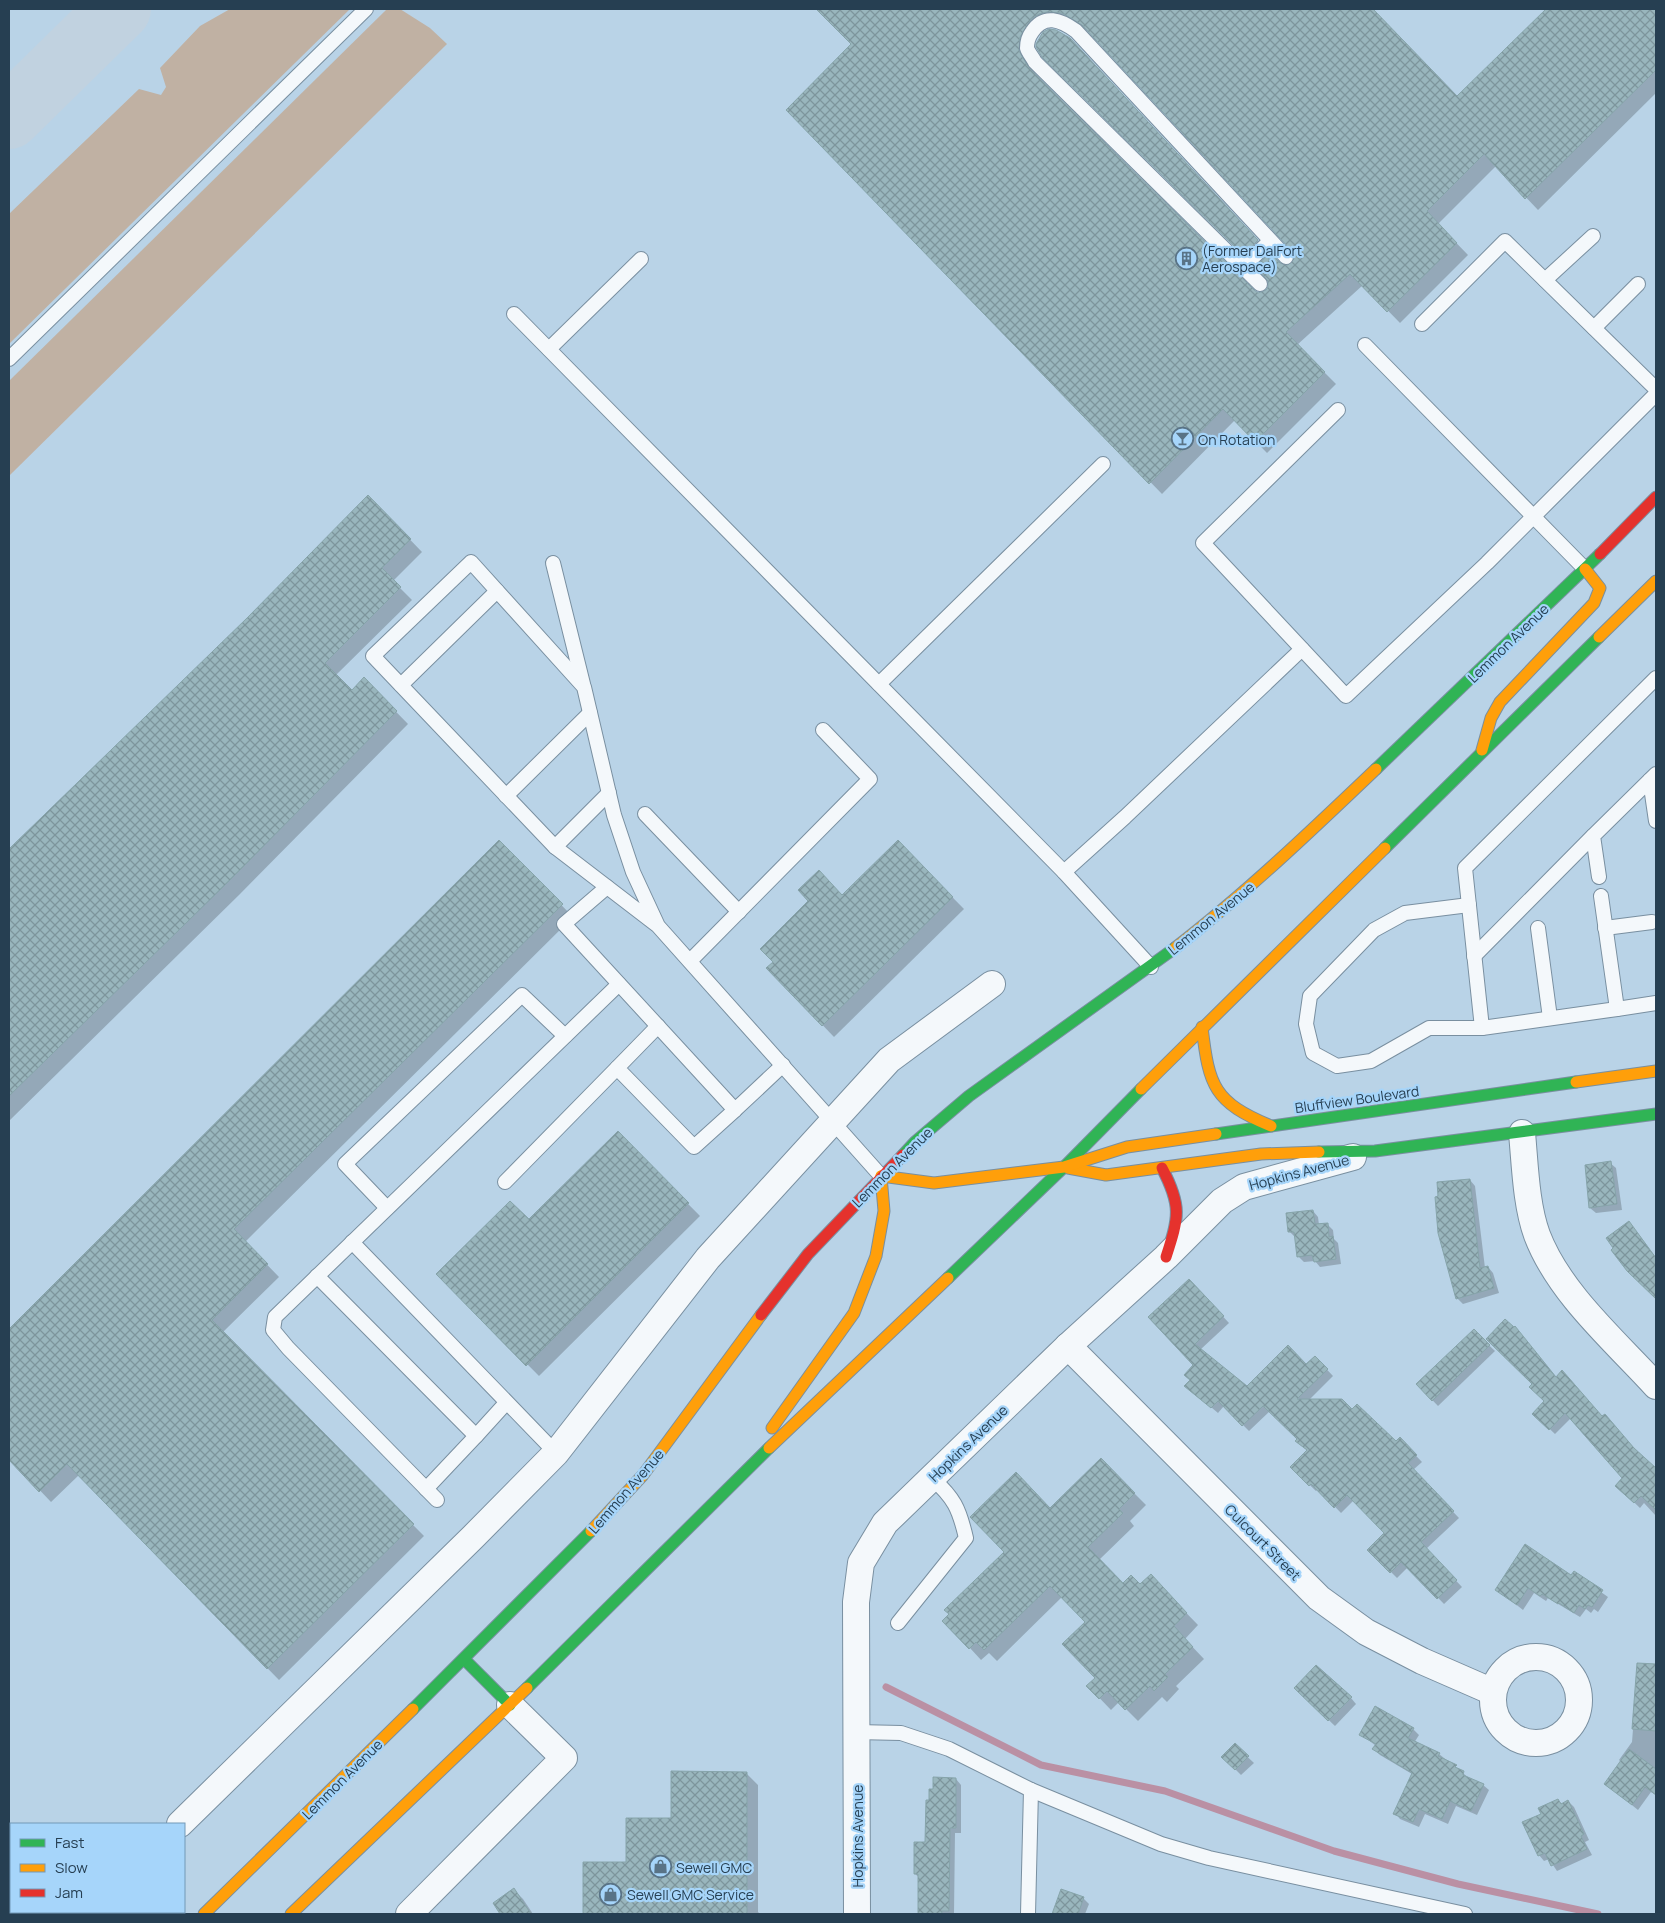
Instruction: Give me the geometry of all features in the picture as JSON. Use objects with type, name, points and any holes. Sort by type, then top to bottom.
[{"type":"main road","name":"Lemmon Avenue","points":[[204,1914],[572,1552],[644,1475],[755,1322],[808,1254],[915,1142],[969,1096],[1151,967],[1214,918],[1278,862],[1655,502]]},
{"type":"main road","points":[[1481,754],[1492,718],[1500,702],[1594,603],[1600,588],[1585,570]]},
{"type":"main road","points":[[291,1914],[510,1705],[737,1478],[1064,1167],[1202,1027],[1656,581]]},
{"type":"main road","points":[[1202,1027],[1206,1061],[1215,1087],[1229,1104],[1271,1126]]},
{"type":"main road","name":"Bluffview Boulevard","points":[[882,1176],[934,1183],[1064,1167],[1127,1147],[1271,1126],[1516,1096],[1656,1070]]},
{"type":"main road","name":"Bluffview Boulevard","points":[[1064,1167],[1106,1175],[1260,1154],[1375,1151],[1521,1125],[1656,1114]]},
{"type":"main road","points":[[1162,1168],[1178,1203],[1177,1220],[1166,1257]]},
{"type":"main road","points":[[737,1478],[854,1312],[876,1256],[884,1211],[882,1176]]},
{"type":"main road","points":[[464,1659],[510,1705]]},
{"type":"street","points":[[181,1823],[556,1453],[708,1258],[888,1060],[992,984]]},
{"type":"street","points":[[1521,1125],[1528,1190],[1537,1234],[1552,1267],[1574,1298],[1656,1386]]},
{"type":"street","name":"Hopkins Avenue","points":[[857,1914],[856,1602],[861,1563],[885,1523],[1068,1346],[1166,1257],[1222,1202],[1244,1186],[1375,1151]]},
{"type":"street","name":"Culcourt Street","points":[[1068,1346],[1319,1598],[1366,1632],[1422,1661],[1493,1692]]},
{"type":"street","points":[[409,1914],[564,1758],[510,1705]]},
{"type":"lane","points":[[9,359],[366,9]]},
{"type":"lane","points":[[1260,284],[1035,62],[1027,48],[1030,36],[1036,25],[1050,20],[1064,22],[1076,31],[1286,258]]},
{"type":"lane","points":[[1545,280],[1593,236]]},
{"type":"lane","points":[[1243,267],[1270,241]]},
{"type":"lane","points":[[1422,324],[1505,241],[1656,389]]},
{"type":"lane","points":[[549,349],[641,259]]},
{"type":"lane","points":[[1594,328],[1638,284]]},
{"type":"lane","points":[[514,314],[1064,872],[1151,967]]},
{"type":"lane","points":[[1365,345],[1585,570]]},
{"type":"lane","points":[[1338,410],[1203,543],[1346,696],[1533,518],[1656,394]]},
{"type":"lane","points":[[879,684],[1103,464]]},
{"type":"lane","points":[[584,687],[471,562],[373,656],[555,847],[658,926],[882,1176]]},
{"type":"lane","points":[[554,563],[614,815],[633,872],[658,926]]},
{"type":"lane","points":[[401,685],[496,591]]},
{"type":"lane","points":[[1064,872],[1125,817],[1302,649]]},
{"type":"lane","points":[[1482,1028],[1465,868],[1656,678]]},
{"type":"lane","points":[[506,796],[590,713]]},
{"type":"lane","points":[[690,961],[870,779],[822,730]]},
{"type":"lane","points":[[1474,956],[1653,777]]},
{"type":"lane","points":[[1653,777],[1656,821]]},
{"type":"lane","points":[[555,847],[609,793]]},
{"type":"lane","points":[[645,814],[738,912]]},
{"type":"lane","points":[[1593,836],[1599,877]]},
{"type":"lane","points":[[607,887],[564,924],[735,1110]]},
{"type":"lane","points":[[1601,896],[1617,1009]]},
{"type":"lane","points":[[1469,905],[1405,913],[1374,930],[1310,996],[1306,1024],[1313,1053],[1337,1066],[1370,1060],[1429,1028],[1482,1028],[1656,1003]]},
{"type":"lane","points":[[1605,928],[1652,922]]},
{"type":"lane","points":[[1538,928],[1550,1018]]},
{"type":"lane","points":[[437,1500],[288,1348],[273,1330],[275,1317],[619,984]]},
{"type":"lane","points":[[387,1208],[345,1164],[522,995],[565,1036]]},
{"type":"lane","points":[[505,1182],[658,1026]]},
{"type":"lane","points":[[617,1068],[694,1147],[783,1065]]},
{"type":"lane","points":[[352,1242],[556,1453]]},
{"type":"lane","points":[[317,1276],[476,1436]]},
{"type":"lane","points":[[426,1489],[506,1403]]},
{"type":"lane","points":[[898,1623],[966,1538],[961,1517],[949,1493],[932,1478]]},
{"type":"lane","points":[[856,1732],[901,1733],[949,1749],[1031,1790],[1161,1844],[1210,1858],[1465,1914]]},
{"type":"lane","points":[[1028,1914],[1031,1790]]},
{"type":"shaded area","points":[[230,9],[350,9],[9,344],[9,214],[139,89],[161,95],[166,87],[160,68],[200,26]]},
{"type":"shaded area","points":[[387,9],[400,9],[430,28],[447,44],[9,476],[9,381]]},
{"type":"building","name":"(Former DalFort Aerospace)","points":[[816,9],[1373,9],[1457,96],[1546,9],[1656,9],[1656,70],[1525,199],[1484,154],[1427,211],[1457,243],[1387,312],[1350,274],[1286,332],[1325,372],[1255,442],[1223,409],[1149,484],[786,110],[851,44]],"holes":[[[1047,12],[1062,13],[1082,25],[1292,251],[1294,259],[1288,265],[1280,263],[1270,253],[1255,267],[1268,281],[1266,290],[1258,293],[1254,290],[1029,68],[1019,51],[1020,37],[1031,19],[1039,14]]]},
{"type":"building","points":[[1049,29],[1056,30],[1070,38],[1258,240],[1243,255],[1042,57],[1036,44],[1043,32]]},
{"type":"building","points":[[368,495],[411,539],[382,568],[401,587],[325,663],[352,690],[364,677],[397,711],[227,883],[9,1096],[9,849],[247,618]]},
{"type":"building","points":[[499,840],[563,904],[234,1229],[268,1264],[212,1320],[414,1524],[267,1669],[67,1464],[39,1492],[9,1460],[9,1329]]},
{"type":"building","points":[[898,840],[953,897],[822,1026],[766,968],[773,962],[760,949],[808,901],[798,890],[819,870],[842,895]]},
{"type":"building","points":[[618,1131],[689,1203],[526,1366],[436,1274],[510,1201],[529,1219]]},
{"type":"building","points":[[1611,1161],[1617,1204],[1589,1208],[1585,1165]]},
{"type":"building","points":[[1470,1179],[1480,1268],[1488,1266],[1494,1288],[1456,1299],[1438,1233],[1435,1197],[1438,1196],[1437,1182]]},
{"type":"building","points":[[1313,1210],[1315,1224],[1328,1223],[1329,1237],[1333,1236],[1336,1259],[1314,1262],[1312,1255],[1297,1257],[1294,1232],[1288,1232],[1286,1213]]},
{"type":"building","points":[[1629,1221],[1656,1258],[1656,1299],[1627,1271],[1611,1250],[1613,1248],[1606,1238]]},
{"type":"building","points":[[1189,1279],[1224,1316],[1195,1344],[1247,1386],[1288,1345],[1306,1364],[1315,1356],[1328,1369],[1297,1399],[1342,1399],[1352,1409],[1357,1404],[1396,1441],[1400,1437],[1417,1455],[1408,1463],[1454,1511],[1421,1542],[1457,1580],[1437,1599],[1401,1562],[1390,1573],[1367,1550],[1384,1533],[1347,1495],[1334,1508],[1311,1484],[1309,1486],[1290,1467],[1307,1450],[1295,1441],[1297,1439],[1263,1406],[1242,1426],[1218,1401],[1211,1408],[1184,1386],[1190,1380],[1184,1375],[1193,1365],[1148,1317]]},
{"type":"building","points":[[1505,1319],[1515,1326],[1556,1377],[1562,1370],[1602,1416],[1605,1414],[1634,1448],[1656,1468],[1656,1510],[1641,1496],[1634,1503],[1615,1486],[1622,1478],[1565,1413],[1549,1430],[1532,1414],[1544,1401],[1529,1387],[1532,1384],[1486,1339]]},
{"type":"building","points":[[1474,1329],[1490,1345],[1432,1401],[1416,1384]]},
{"type":"building","points":[[1101,1458],[1135,1493],[1119,1509],[1123,1513],[1088,1547],[1123,1583],[1131,1575],[1140,1584],[1151,1574],[1187,1613],[1174,1626],[1193,1647],[1165,1674],[1168,1677],[1154,1691],[1150,1686],[1125,1710],[1107,1691],[1099,1699],[1086,1686],[1095,1678],[1062,1644],[1085,1622],[1050,1586],[984,1650],[976,1642],[969,1649],[942,1621],[949,1614],[944,1610],[1004,1552],[970,1517],[1016,1472],[1050,1508]]},
{"type":"building","points":[[1525,1544],[1571,1575],[1574,1571],[1603,1590],[1592,1607],[1588,1605],[1585,1609],[1579,1605],[1574,1613],[1559,1603],[1542,1594],[1540,1596],[1528,1588],[1517,1605],[1495,1590]]},
{"type":"building","points":[[1637,1663],[1656,1664],[1656,1731],[1632,1729]]},
{"type":"building","points":[[1316,1665],[1352,1697],[1328,1721],[1294,1688]]},
{"type":"building","points":[[1375,1706],[1414,1728],[1408,1738],[1440,1753],[1438,1756],[1457,1765],[1455,1767],[1464,1771],[1463,1775],[1484,1784],[1471,1811],[1450,1801],[1442,1819],[1419,1809],[1413,1822],[1393,1814],[1412,1773],[1372,1749],[1376,1744],[1359,1735]]},
{"type":"building","points":[[1235,1743],[1249,1756],[1235,1770],[1221,1757]]},
{"type":"building","points":[[1629,1749],[1656,1769],[1656,1795],[1645,1787],[1632,1805],[1604,1784]]},
{"type":"building","points":[[671,1771],[747,1772],[747,1914],[583,1914],[583,1862],[626,1862],[626,1818],[671,1818]]},
{"type":"building","points":[[933,1777],[956,1778],[956,1828],[950,1828],[949,1911],[942,1911],[942,1914],[918,1914],[918,1874],[914,1874],[914,1842],[925,1842],[926,1800],[929,1800],[929,1789],[933,1789]]},
{"type":"building","points":[[1558,1799],[1561,1804],[1568,1800],[1584,1834],[1581,1836],[1587,1849],[1551,1866],[1545,1853],[1538,1856],[1522,1822],[1541,1814],[1538,1808]]},
{"type":"building","points":[[514,1888],[531,1914],[500,1914],[493,1903]]},
{"type":"building","points":[[1061,1889],[1084,1897],[1078,1914],[1052,1914]]},
{"type":"waterway","points":[[886,1687],[1041,1765],[1165,1791],[1334,1851],[1458,1884],[1598,1914]]},
{"type":"taxiway","points":[[9,117],[119,9]]},
{"type":"traffic: fast","points":[[1376,769],[1600,554]]},
{"type":"traffic: fast","points":[[1385,848],[1599,637]]},
{"type":"traffic: fast","points":[[903,1155],[915,1142],[969,1096],[1175,948]]},
{"type":"traffic: fast","points":[[1216,1134],[1576,1082]]},
{"type":"traffic: fast","points":[[948,1278],[1064,1167],[1141,1089]]},
{"type":"traffic: fast","points":[[1319,1152],[1375,1151],[1656,1114]]},
{"type":"traffic: fast","points":[[527,1688],[769,1448]]},
{"type":"traffic: fast","points":[[413,1709],[591,1531]]},
{"type":"traffic: fast","points":[[464,1659],[510,1705]]},
{"type":"traffic: slow","points":[[1482,750],[1491,718],[1500,702],[1594,603],[1600,588],[1585,569]]},
{"type":"traffic: slow","points":[[1599,637],[1656,581]]},
{"type":"traffic: slow","points":[[1175,948],[1253,884],[1376,769]]},
{"type":"traffic: slow","points":[[1141,1089],[1385,848]]},
{"type":"traffic: slow","points":[[1202,1027],[1208,1064],[1218,1090],[1237,1109],[1271,1126]]},
{"type":"traffic: slow","points":[[1576,1082],[1656,1071]]},
{"type":"traffic: slow","points":[[881,1176],[934,1183],[1064,1167],[1127,1147],[1216,1134]]},
{"type":"traffic: slow","points":[[1068,1168],[1106,1175],[1261,1154],[1319,1152]]},
{"type":"traffic: slow","points":[[772,1428],[854,1313],[876,1256],[884,1211],[881,1176]]},
{"type":"traffic: slow","points":[[769,1448],[948,1278]]},
{"type":"traffic: slow","points":[[591,1531],[643,1475],[761,1315]]},
{"type":"traffic: slow","points":[[291,1914],[527,1688]]},
{"type":"traffic: slow","points":[[204,1914],[413,1709]]},
{"type":"traffic: jam","points":[[1600,554],[1656,497]]},
{"type":"traffic: jam","points":[[761,1315],[808,1254],[903,1155]]},
{"type":"traffic: jam","points":[[1162,1168],[1173,1192],[1176,1212],[1174,1232],[1166,1257]]},
{"type":"place","name":"(Former DalFort Aerospace)","points":[[1186,258]]},
{"type":"place","name":"On Rotation","points":[[1182,439]]},
{"type":"place","name":"Sewell GMC","points":[[660,1867]]},
{"type":"place","name":"Sewell GMC Service","points":[[611,1894]]}]
